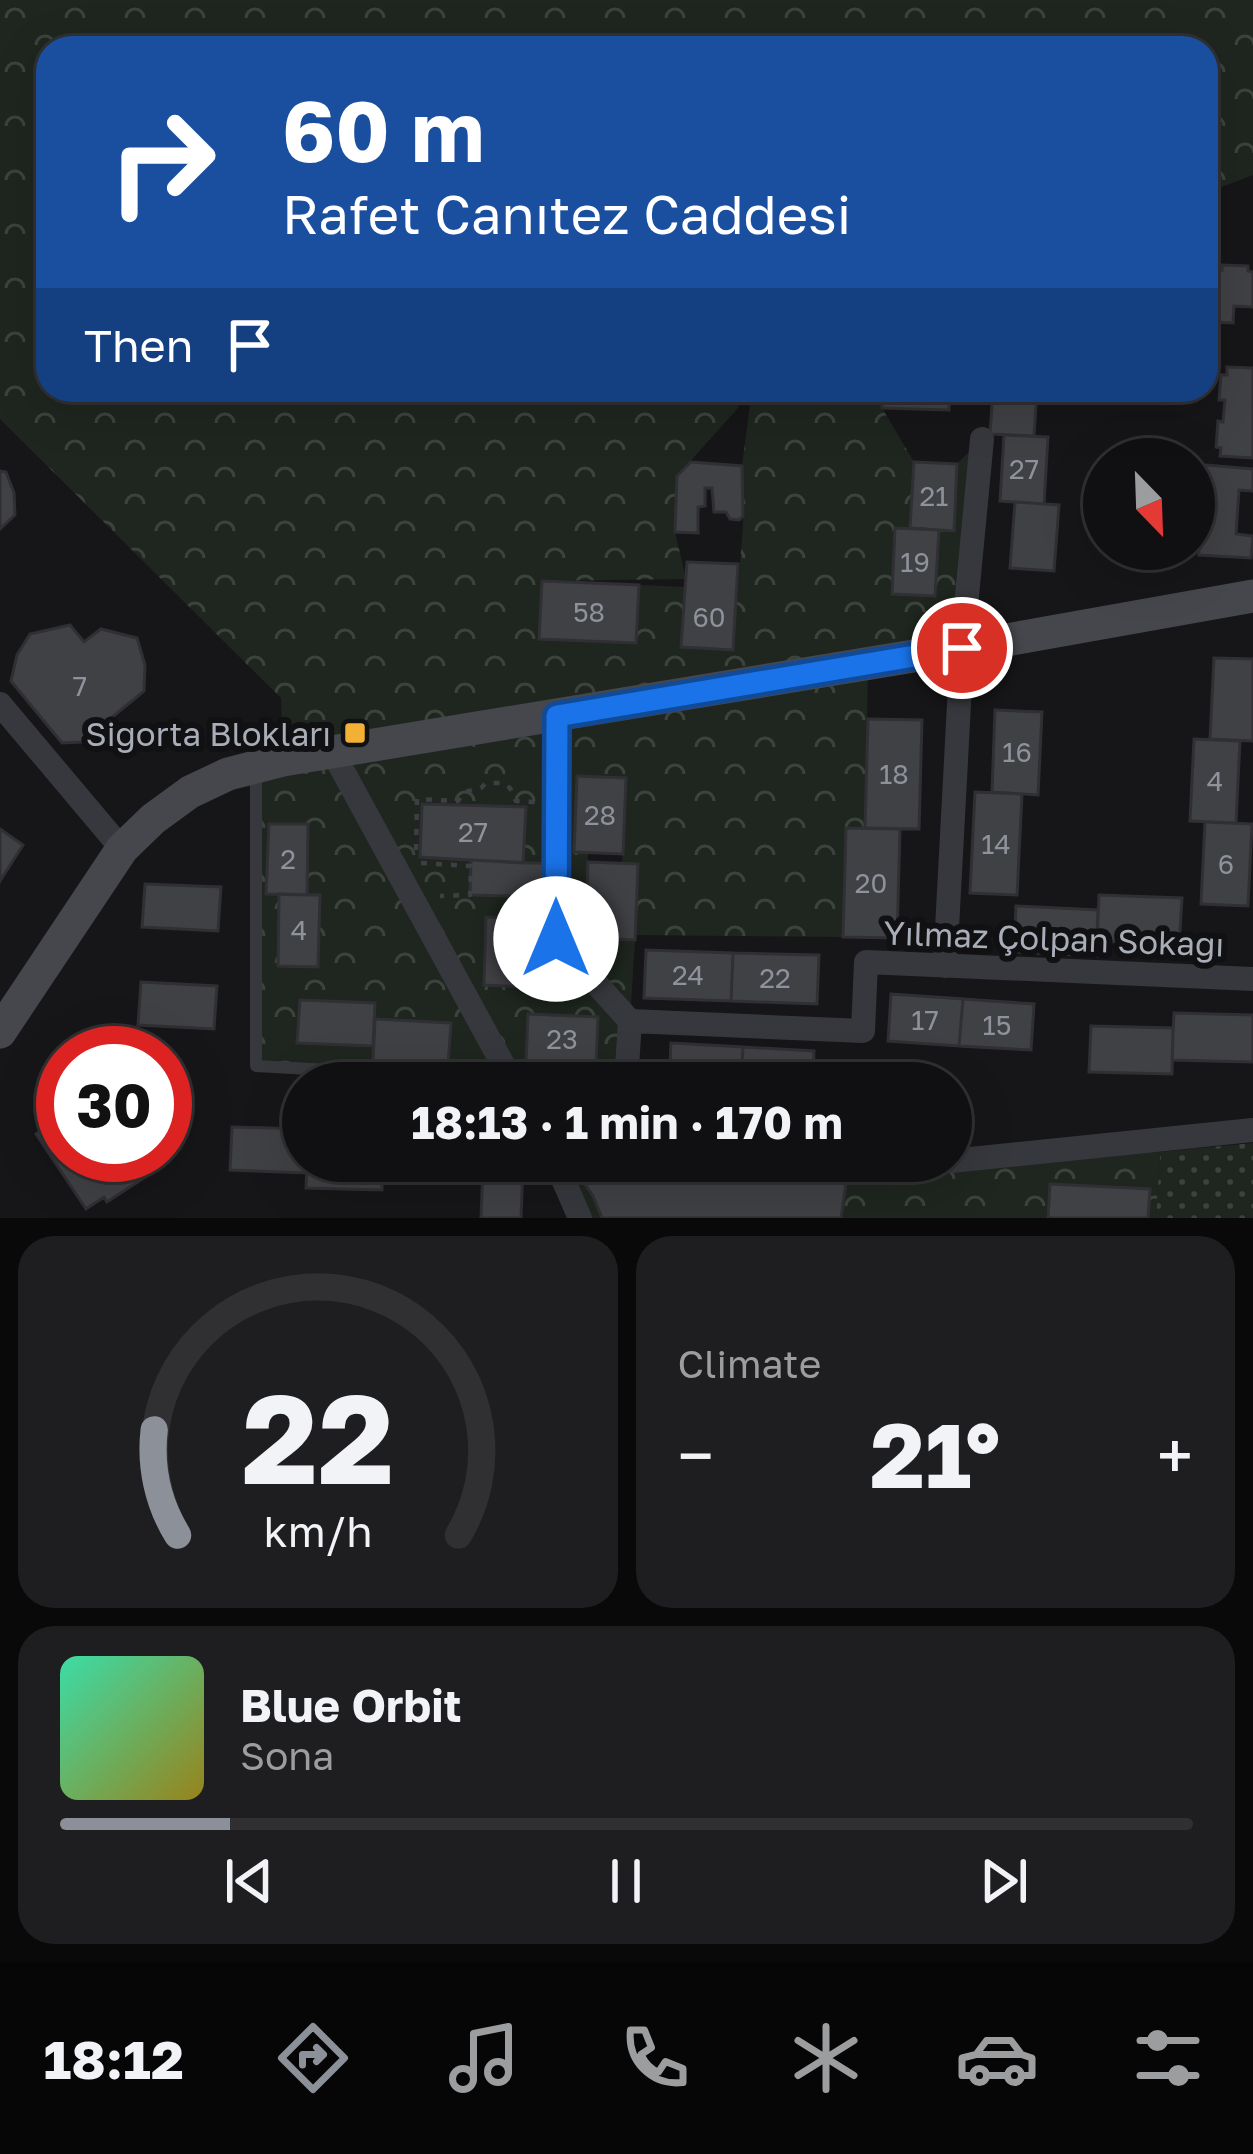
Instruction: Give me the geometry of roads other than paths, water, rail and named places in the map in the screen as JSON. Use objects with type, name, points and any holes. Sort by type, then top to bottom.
[{"type":"street","points":[[945,966],[962,648],[982,439]]},
{"type":"street","points":[[0,1032],[122,849],[190,791],[256,765],[1253,596]]},
{"type":"street","points":[[0,704],[122,849]]},
{"type":"street","points":[[557,716],[556,939],[630,1021],[627,1062]]},
{"type":"street","points":[[332,752],[503,1062]]},
{"type":"street","name":"Yılmaz Çolpan Sokağı","points":[[630,1021],[863,1031],[866,962],[1253,979]]},
{"type":"street","points":[[972,1159],[1253,1130]]},
{"type":"street","points":[[564,1182],[580,1218]]},
{"type":"lane","points":[[256,765],[256,1066],[282,1068]]},
{"type":"place","name":"Sigorta Blokları","points":[[355,733]]}]
